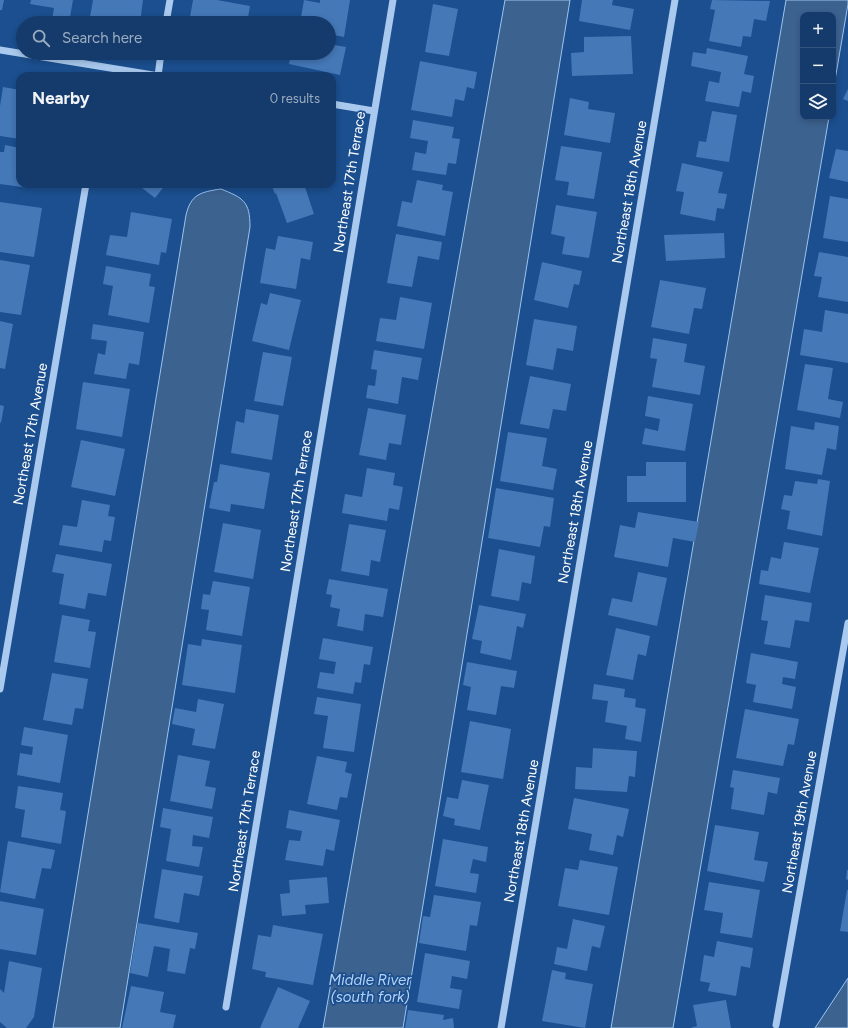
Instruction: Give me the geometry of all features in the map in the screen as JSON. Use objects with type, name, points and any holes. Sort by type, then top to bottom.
[{"type":"street","points":[[167,16],[170,0]]},
{"type":"street","name":"Northeast 17th Terrace","points":[[226,1007],[393,0]]},
{"type":"street","name":"Northeast 18th Avenue","points":[[501,1028],[675,0]]},
{"type":"street","points":[[0,50],[16,53]]},
{"type":"street","points":[[62,60],[135,72]]},
{"type":"street","points":[[159,72],[161,60]]},
{"type":"street","points":[[105,72],[106,67]]},
{"type":"street","points":[[336,105],[374,111]]},
{"type":"street","name":"Northeast 17th Avenue","points":[[0,689],[85,188]]},
{"type":"street","name":"Northeast 19th Avenue","points":[[776,1025],[848,623]]},
{"type":"water","name":"Middle River (south fork)","points":[[505,0],[570,0],[403,1028],[323,1028]]},
{"type":"water","points":[[786,0],[848,0],[836,74],[836,12],[800,12],[800,120],[828,120],[673,1028],[611,1028]]},
{"type":"water","points":[[221,189],[235,195],[244,202],[249,211],[250,227],[120,1028],[53,1028],[186,215],[191,202],[198,195],[208,191]]},
{"type":"water","points":[[848,978],[848,1028],[815,1028]]},
{"type":"building","points":[[0,0],[4,0],[2,10],[0,10]]},
{"type":"building","points":[[31,0],[73,0],[70,16],[53,16],[54,8],[30,4]]},
{"type":"building","points":[[93,0],[143,0],[141,16],[90,16]]},
{"type":"building","points":[[193,0],[217,0],[250,6],[248,16],[190,16]]},
{"type":"building","points":[[304,0],[320,3],[320,0],[350,0],[344,37],[336,35],[336,16],[301,16]]},
{"type":"building","points":[[582,0],[613,0],[612,5],[634,9],[630,30],[579,21]]},
{"type":"building","points":[[712,0],[770,1],[766,21],[754,19],[751,37],[743,36],[741,47],[709,41],[715,10],[710,9]]},
{"type":"building","points":[[433,4],[458,9],[449,56],[425,52]]},
{"type":"building","points":[[631,36],[633,74],[572,76],[571,53],[584,52],[584,37]]},
{"type":"building","points":[[336,45],[346,47],[340,75],[336,74],[336,72],[326,72],[289,64],[290,60],[336,60]]},
{"type":"building","points":[[707,48],[748,56],[744,74],[754,76],[751,93],[742,91],[739,107],[705,101],[709,81],[719,83],[721,72],[691,66],[693,52],[706,54]]},
{"type":"building","points":[[420,61],[477,72],[474,89],[467,87],[464,101],[455,99],[452,117],[411,110]]},
{"type":"building","points":[[3,87],[16,89],[16,138],[0,136],[0,106]]},
{"type":"building","points":[[848,89],[848,101],[843,99]]},
{"type":"building","points":[[570,98],[589,102],[588,109],[615,113],[610,143],[564,135]]},
{"type":"building","points":[[712,111],[737,115],[729,162],[696,157],[699,141],[706,142]]},
{"type":"building","points":[[413,120],[454,127],[452,138],[460,139],[456,164],[448,163],[446,175],[412,170],[415,152],[426,154],[428,141],[410,138]]},
{"type":"building","points":[[5,145],[16,147],[16,186],[0,184],[0,152],[4,152]]},
{"type":"building","points":[[561,146],[602,152],[594,199],[567,195],[569,182],[555,180]]},
{"type":"building","points":[[836,149],[848,151],[848,182],[829,178]]},
{"type":"building","points":[[682,163],[723,172],[718,193],[727,194],[724,209],[717,208],[715,221],[680,214],[684,192],[676,191]]},
{"type":"building","points":[[417,180],[443,185],[442,190],[453,192],[445,236],[397,226],[402,201],[412,203]]},
{"type":"building","points":[[142,188],[163,188],[155,198]]},
{"type":"building","points":[[273,188],[305,188],[314,214],[287,223],[276,193],[275,194]]},
{"type":"building","points":[[830,196],[848,199],[848,242],[823,238]]},
{"type":"building","points":[[0,202],[42,208],[34,257],[0,252]]},
{"type":"building","points":[[556,205],[597,212],[589,258],[562,254],[565,237],[551,234]]},
{"type":"building","points":[[131,212],[172,219],[166,253],[161,252],[159,265],[106,255],[110,235],[127,237]]},
{"type":"building","points":[[724,233],[725,258],[666,261],[664,235]]},
{"type":"building","points":[[396,234],[442,242],[439,260],[418,256],[412,287],[387,283]]},
{"type":"building","points":[[278,236],[313,242],[310,260],[301,258],[296,289],[260,283],[266,248],[275,250]]},
{"type":"building","points":[[819,252],[848,257],[848,302],[818,297],[822,277],[814,276]]},
{"type":"building","points":[[0,260],[30,265],[21,315],[0,312]]},
{"type":"building","points":[[542,262],[582,271],[579,285],[574,284],[568,308],[534,300]]},
{"type":"building","points":[[106,266],[151,274],[149,286],[155,287],[149,323],[108,315],[113,286],[103,284]]},
{"type":"building","points":[[660,280],[706,288],[702,309],[694,308],[689,334],[651,327]]},
{"type":"building","points":[[270,293],[301,300],[289,350],[252,341],[261,303],[267,305]]},
{"type":"building","points":[[400,297],[432,303],[424,349],[376,341],[380,318],[396,320]]},
{"type":"building","points":[[825,310],[848,314],[848,363],[800,355],[804,329],[822,332]]},
{"type":"building","points":[[534,319],[577,326],[573,351],[557,348],[553,370],[526,365]]},
{"type":"building","points":[[0,321],[13,324],[5,369],[0,368]]},
{"type":"building","points":[[93,324],[144,332],[139,365],[129,363],[126,379],[94,374],[98,353],[105,355],[107,341],[91,339]]},
{"type":"building","points":[[653,338],[687,344],[684,362],[705,366],[700,395],[652,387],[657,359],[650,358]]},
{"type":"building","points":[[374,350],[422,358],[418,380],[402,377],[398,404],[366,398],[368,385],[375,386],[377,370],[371,369]]},
{"type":"building","points":[[263,352],[292,357],[283,406],[254,401]]},
{"type":"building","points":[[805,364],[833,368],[828,399],[843,402],[840,418],[797,410]]},
{"type":"building","points":[[530,376],[571,384],[566,411],[553,409],[549,429],[520,424]]},
{"type":"building","points":[[83,382],[130,389],[122,437],[76,429]]},
{"type":"building","points":[[648,396],[693,404],[685,451],[642,444],[645,428],[658,431],[660,419],[645,416]]},
{"type":"building","points":[[0,405],[4,406],[1,423],[0,422]]},
{"type":"building","points":[[368,408],[406,415],[401,445],[389,443],[386,460],[359,455]]},
{"type":"building","points":[[246,409],[279,415],[272,460],[231,453],[236,421],[244,423]]},
{"type":"building","points":[[815,422],[839,426],[836,450],[827,448],[822,475],[785,469],[791,426],[814,430]]},
{"type":"building","points":[[508,432],[547,438],[542,466],[557,469],[553,490],[500,481]]},
{"type":"building","points":[[81,440],[125,449],[115,496],[71,487]]},
{"type":"building","points":[[646,462],[686,462],[686,502],[627,502],[627,476],[646,476]]},
{"type":"building","points":[[220,464],[270,473],[264,509],[231,504],[230,512],[209,508],[214,482],[217,482]]},
{"type":"building","points":[[367,468],[395,473],[393,485],[403,487],[399,510],[389,508],[387,521],[342,513],[345,494],[362,497]]},
{"type":"building","points":[[818,479],[830,481],[822,536],[787,529],[790,511],[781,509],[784,495],[792,496],[795,481],[817,484]]},
{"type":"building","points":[[496,488],[554,498],[550,527],[544,526],[540,547],[488,538]]},
{"type":"building","points":[[82,500],[110,505],[108,516],[115,517],[111,541],[104,540],[102,552],[59,545],[63,525],[77,527]]},
{"type":"building","points":[[638,512],[699,522],[695,542],[673,538],[668,567],[614,557],[620,525],[635,528]]},
{"type":"building","points":[[223,523],[261,530],[253,579],[214,572]]},
{"type":"building","points":[[349,524],[386,530],[380,562],[371,560],[369,576],[341,571]]},
{"type":"building","points":[[784,542],[819,548],[810,593],[759,584],[761,570],[768,571],[771,557],[781,559]]},
{"type":"building","points":[[499,549],[535,556],[531,584],[522,582],[519,601],[491,596]]},
{"type":"building","points":[[56,554],[112,564],[106,596],[88,593],[85,609],[59,604],[64,574],[52,572]]},
{"type":"building","points":[[638,572],[667,578],[657,626],[608,615],[612,598],[632,602]]},
{"type":"building","points":[[329,579],[388,589],[383,617],[365,614],[363,631],[337,626],[340,609],[330,607],[332,595],[326,594]]},
{"type":"building","points":[[213,581],[250,587],[242,636],[206,630],[209,610],[201,609],[203,594],[210,595]]},
{"type":"building","points":[[765,595],[812,603],[809,622],[795,620],[790,648],[764,644],[768,621],[761,620]]},
{"type":"building","points":[[479,605],[526,614],[523,628],[517,626],[511,660],[480,653],[482,641],[472,639]]},
{"type":"building","points":[[62,615],[90,620],[88,631],[96,632],[90,668],[54,662]]},
{"type":"building","points":[[616,628],[650,636],[646,656],[638,654],[633,680],[606,675]]},
{"type":"building","points":[[323,638],[373,647],[370,665],[364,664],[361,683],[355,682],[353,694],[317,688],[320,672],[334,674],[336,662],[319,659]]},
{"type":"building","points":[[202,639],[242,645],[235,693],[182,685],[188,644],[201,646]]},
{"type":"building","points":[[751,653],[798,662],[795,679],[783,677],[782,684],[796,687],[792,709],[753,702],[756,685],[746,683]]},
{"type":"building","points":[[467,662],[517,671],[514,688],[501,686],[496,715],[467,710],[471,687],[463,685]]},
{"type":"building","points":[[52,673],[88,679],[83,709],[75,708],[72,725],[43,720]]},
{"type":"building","points":[[594,684],[625,689],[624,697],[636,699],[635,707],[646,709],[641,742],[625,739],[627,726],[605,722],[608,701],[592,699]]},
{"type":"building","points":[[317,697],[361,704],[354,752],[323,748],[328,716],[314,714]]},
{"type":"building","points":[[198,699],[224,704],[215,749],[192,745],[195,729],[172,724],[175,708],[196,712]]},
{"type":"building","points":[[745,709],[799,719],[794,745],[788,744],[783,766],[736,758]]},
{"type":"building","points":[[470,721],[511,729],[503,779],[461,772]]},
{"type":"building","points":[[24,727],[68,735],[60,783],[17,775],[20,753],[32,755],[33,747],[21,745]]},
{"type":"building","points":[[593,748],[637,751],[635,777],[629,776],[627,792],[575,789],[576,767],[592,768]]},
{"type":"building","points":[[178,755],[210,761],[205,786],[216,788],[212,809],[170,801]]},
{"type":"building","points":[[317,756],[347,762],[345,772],[352,774],[347,798],[340,797],[337,810],[307,804]]},
{"type":"building","points":[[733,770],[780,778],[777,794],[768,792],[764,815],[731,809],[734,788],[730,787]]},
{"type":"building","points":[[462,780],[489,785],[480,830],[454,825],[455,819],[443,816],[447,797],[458,799]]},
{"type":"building","points":[[18,786],[63,793],[60,810],[66,811],[61,844],[21,837],[25,810],[15,808]]},
{"type":"building","points":[[574,798],[629,809],[623,837],[617,835],[613,855],[589,850],[592,834],[568,829]]},
{"type":"building","points":[[163,808],[213,817],[209,838],[193,835],[192,846],[203,847],[199,867],[166,861],[171,829],[160,827]]},
{"type":"building","points":[[289,810],[340,820],[334,851],[326,849],[323,866],[285,860],[289,840],[300,841],[302,831],[286,828]]},
{"type":"building","points":[[715,825],[759,832],[754,860],[768,862],[764,882],[707,871]]},
{"type":"building","points":[[443,839],[488,847],[486,862],[473,859],[470,873],[479,874],[476,893],[435,886]]},
{"type":"building","points":[[8,841],[55,850],[51,869],[42,868],[35,899],[0,892]]},
{"type":"building","points":[[580,860],[618,867],[609,915],[558,906],[565,868],[578,870]]},
{"type":"building","points":[[162,869],[203,876],[199,896],[184,893],[179,923],[154,918]]},
{"type":"building","points":[[848,870],[848,880],[846,879]]},
{"type":"building","points":[[327,877],[329,903],[305,905],[306,914],[282,916],[280,894],[290,893],[289,880]]},
{"type":"building","points":[[709,882],[760,890],[752,938],[720,933],[723,913],[704,910]]},
{"type":"building","points":[[848,890],[848,932],[840,931]]},
{"type":"building","points":[[434,895],[481,902],[477,926],[470,925],[466,951],[419,943],[423,916],[430,917]]},
{"type":"building","points":[[0,901],[44,909],[36,955],[0,949]]},
{"type":"building","points":[[573,919],[605,926],[600,948],[592,946],[587,971],[554,964],[557,947],[567,949]]},
{"type":"building","points":[[138,923],[198,933],[195,949],[190,948],[185,974],[167,971],[170,949],[154,946],[148,977],[130,973]]},
{"type":"building","points":[[273,925],[323,934],[313,985],[265,977],[266,972],[252,969],[258,935],[271,937]]},
{"type":"building","points":[[717,941],[753,948],[750,968],[741,966],[736,996],[708,991],[710,983],[700,981],[704,955],[714,957]]},
{"type":"building","points":[[425,953],[470,961],[467,979],[452,976],[450,988],[462,990],[459,1009],[417,1002]]},
{"type":"building","points":[[9,961],[42,968],[34,1017],[26,1028],[7,1028],[0,1022],[0,989],[4,993]]},
{"type":"building","points":[[552,970],[566,973],[565,979],[593,984],[585,1028],[542,1021]]},
{"type":"building","points":[[131,986],[164,992],[160,1012],[176,1015],[173,1028],[122,1028]]},
{"type":"building","points":[[278,987],[310,1001],[298,1028],[260,1028]]},
{"type":"building","points":[[726,1000],[731,1028],[690,1028],[697,1026],[693,1005]]},
{"type":"building","points":[[408,1010],[444,1015],[443,1020],[453,1018],[454,1028],[405,1028]]}]
